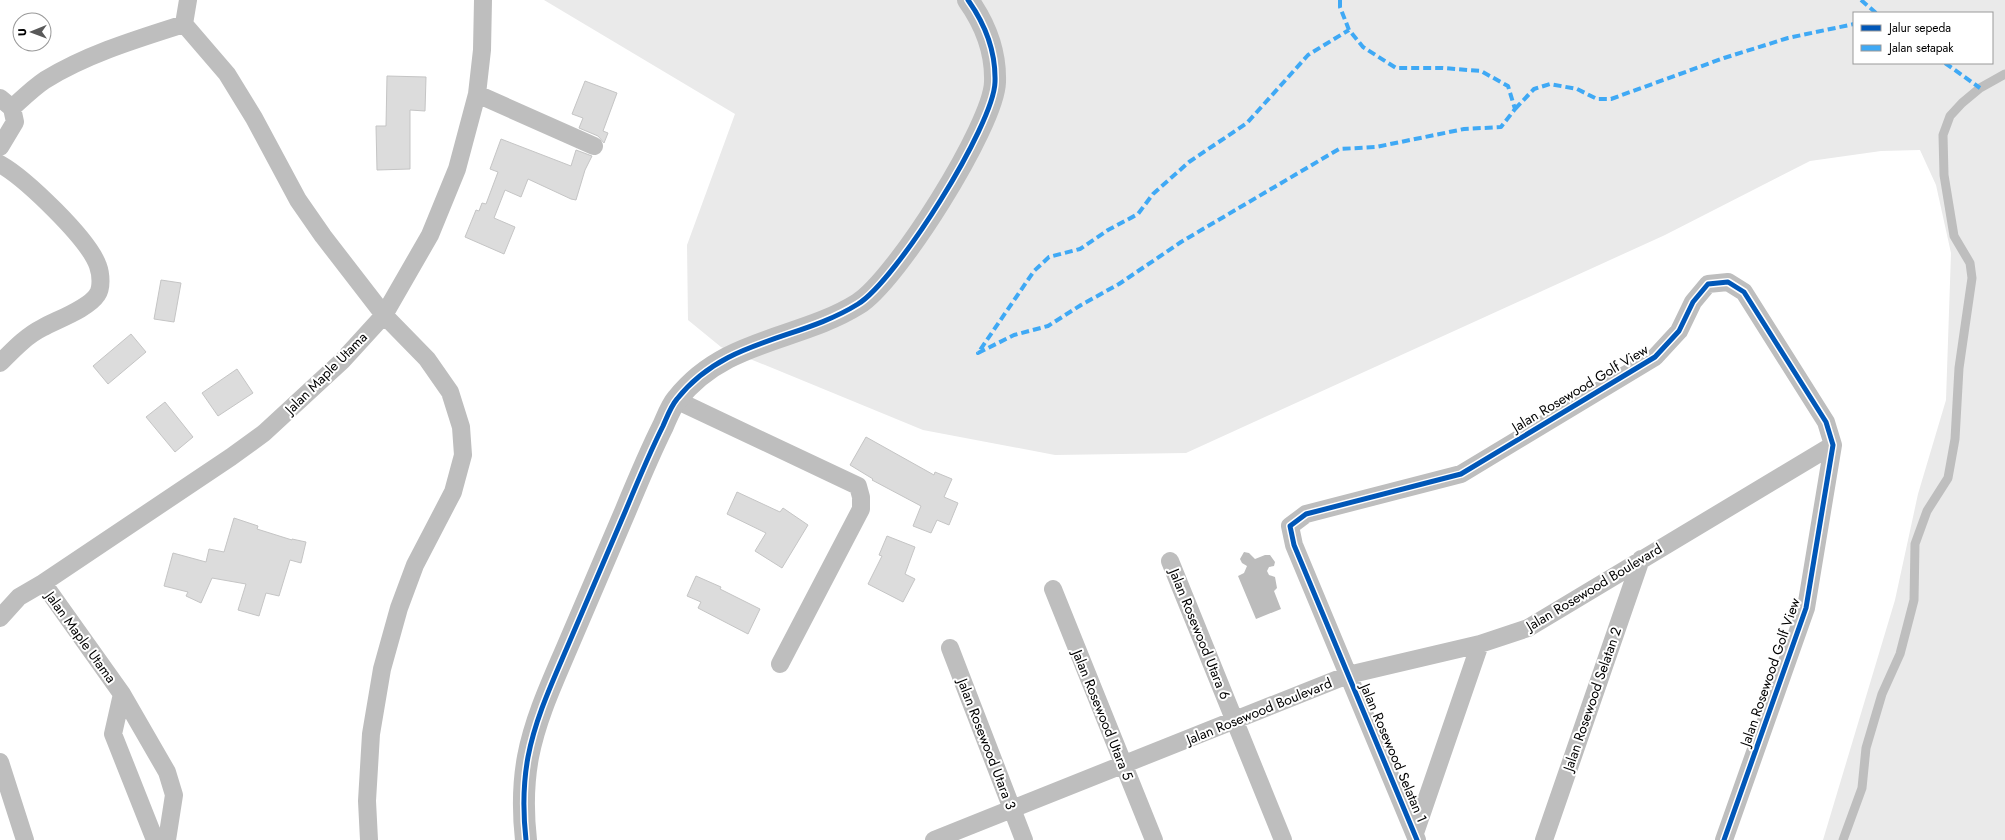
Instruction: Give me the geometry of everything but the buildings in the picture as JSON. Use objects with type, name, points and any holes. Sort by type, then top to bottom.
[{"type":"street","points":[[184,24],[188,0]]},
{"type":"street","name":"Jalan Maple Utama","points":[[167,840],[174,795],[167,772],[122,694],[43,583],[231,457],[264,433],[342,361],[384,315],[430,234],[457,169],[477,94],[482,50],[484,0]]},
{"type":"street","points":[[526,840],[524,814],[528,758],[544,702],[652,447],[676,400],[699,376],[728,356],[772,338],[831,320],[862,302],[890,274],[921,230],[962,163],[989,110],[995,83],[993,50],[980,18],[968,0]]},
{"type":"street","points":[[0,146],[15,122],[6,103],[64,68],[138,39],[184,24]]},
{"type":"street","points":[[184,24],[227,74],[254,118],[298,200],[323,236],[384,315],[427,359],[450,392],[461,427],[463,455],[453,492],[415,565],[399,608],[382,669],[370,734],[367,801],[370,840]]},
{"type":"street","points":[[477,94],[594,146]]},
{"type":"street","points":[[0,164],[31,189],[72,228],[89,249],[98,266],[101,279],[97,295],[83,307],[41,328],[0,362]]},
{"type":"street","name":"Jalan Rosewood Golf View","points":[[1348,675],[1294,545],[1290,526],[1306,514],[1461,474],[1655,357],[1679,331],[1693,302],[1708,284],[1728,282],[1744,292],[1826,422],[1833,445],[1806,608],[1724,840]]},
{"type":"street","points":[[676,400],[858,486],[861,497],[861,509],[780,664]]},
{"type":"street","name":"Jalan Rosewood Boulevard","points":[[934,840],[1124,766],[1348,675],[1480,644],[1528,628],[1833,445]]},
{"type":"street","name":"Jalan Rosewood Selatan 2","points":[[1544,840],[1641,559]]},
{"type":"street","name":"Jalan Rosewood Utara 6","points":[[1170,561],[1284,840]]},
{"type":"street","points":[[0,618],[19,597],[43,583]]},
{"type":"street","name":"Jalan Rosewood Utara 5","points":[[1053,589],[1154,840]]},
{"type":"street","name":"Jalan Rosewood Selatan 1","points":[[1416,836],[1480,644]]},
{"type":"street","name":"Jalan Rosewood Utara 3","points":[[950,648],[1024,840]]},
{"type":"street","name":"Jalan Rosewood Selatan 1","points":[[1348,675],[1416,836]]},
{"type":"street","points":[[122,694],[113,734],[155,840]]},
{"type":"street","points":[[0,762],[25,840]]},
{"type":"lane","points":[[1843,840],[1862,788],[1866,748],[1882,694],[1900,654],[1914,600],[1915,544],[1927,511],[1948,478],[1955,439],[1959,368],[1972,278],[1970,263],[1954,236],[1944,175],[1943,135],[1950,116],[1962,104],[1980,88],[2005,74]]},
{"type":"shaded area","points":[[544,0],[2005,0],[2005,840],[1823,840],[1895,600],[1918,494],[1946,400],[1951,253],[1936,185],[1920,150],[1881,151],[1810,161],[1665,235],[1186,453],[1055,455],[923,430],[721,347],[688,320],[687,245],[735,114]]},
{"type":"shaded area","points":[[1244,552],[1249,553],[1255,559],[1265,555],[1270,555],[1275,562],[1274,566],[1269,567],[1267,571],[1269,575],[1275,577],[1277,588],[1274,591],[1281,609],[1256,619],[1238,576],[1244,573],[1247,566],[1242,563],[1240,559]]},
{"type":"marked path","points":[[1340,0],[1340,7],[1349,30],[1363,47],[1396,68],[1443,68],[1481,71],[1508,86],[1515,109],[1501,127],[1464,129],[1376,147],[1339,149],[1181,242],[1119,284],[1081,305],[1048,326],[1014,335],[978,353],[1034,271],[1049,257],[1080,249],[1108,230],[1138,214],[1153,194],[1189,162],[1247,123],[1308,55],[1349,30]]},
{"type":"marked path","points":[[1861,0],[1875,12]]},
{"type":"marked path","points":[[1515,109],[1534,89],[1550,84],[1577,89],[1597,99],[1611,99],[1724,58],[1788,38],[1853,24]]},
{"type":"marked path","points":[[1946,64],[1980,88]]},
{"type":"cycle path","points":[[526,840],[524,819],[525,778],[531,743],[539,716],[639,479],[671,408],[677,399],[696,379],[717,364],[763,342],[812,326],[858,304],[875,290],[918,235],[961,165],[979,132],[990,103],[995,82],[994,59],[988,38],[980,19],[968,0]]},
{"type":"cycle path","points":[[1417,840],[1294,545],[1290,526],[1306,514],[1461,474],[1655,357],[1679,331],[1693,302],[1708,284],[1728,282],[1744,292],[1826,422],[1833,445],[1806,608],[1724,840]]}]
